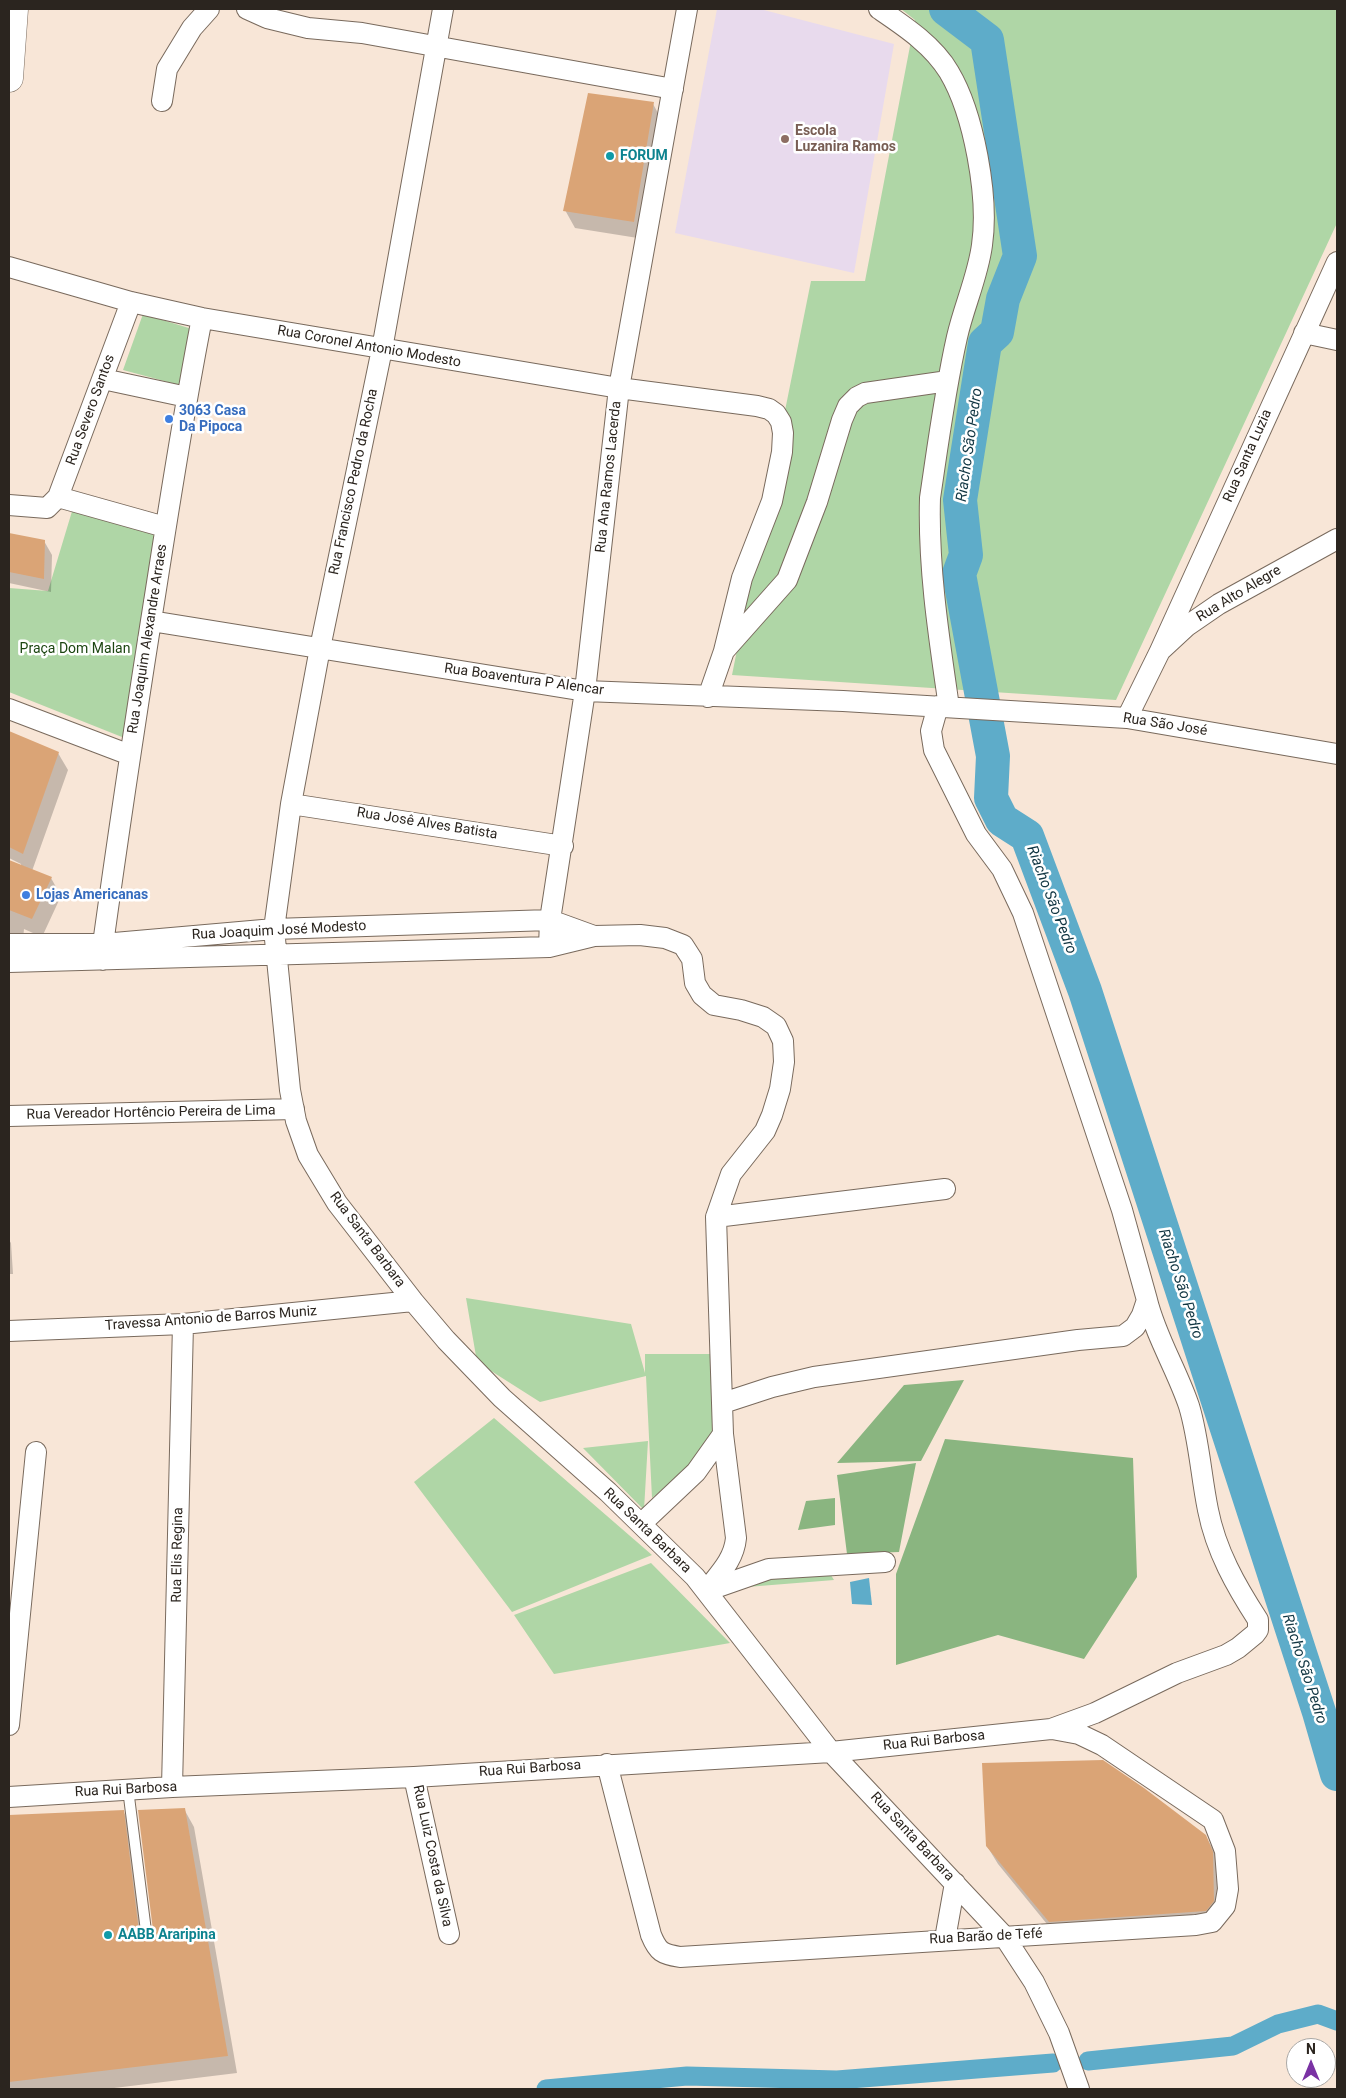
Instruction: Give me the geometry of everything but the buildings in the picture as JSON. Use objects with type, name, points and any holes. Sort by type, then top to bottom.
[{"type":"main road","points":[[9,78],[14,9]]},
{"type":"street","points":[[162,101],[167,68],[192,28],[209,9]]},
{"type":"street","points":[[247,9],[267,18],[308,28],[362,33],[673,89]]},
{"type":"street","name":"Rua Francisco Pedro da Rocha","points":[[276,956],[274,929],[291,804],[320,648],[382,350],[443,9]]},
{"type":"street","name":"Rua Ana Ramos Lacerda","points":[[550,947],[550,920],[563,846],[585,691],[619,388],[687,9]]},
{"type":"street","points":[[879,9],[911,32],[937,55],[949,72],[969,121],[979,164],[983,221],[982,245],[962,317],[948,381],[930,498],[929,521],[935,604],[951,707],[931,731],[934,750],[976,834],[1002,869],[1023,913],[1122,1210],[1152,1320],[1189,1407],[1208,1512],[1214,1534],[1227,1567],[1258,1620],[1258,1630],[1250,1639],[1226,1655],[1177,1673],[1095,1713],[1051,1729]]},
{"type":"street","name":"Rua Santa Luzia","points":[[1160,650],[1337,262]]},
{"type":"street","name":"Rua Coronel Antonio Modesto","points":[[9,267],[130,302],[202,318],[382,350],[619,388],[770,409],[781,422],[783,434],[778,476],[772,501],[742,578],[724,650],[708,697]]},
{"type":"street","name":"Rua Severo Santos","points":[[58,497],[130,302]]},
{"type":"street","name":"Rua Joaquim Alexandre Arraes","points":[[103,952],[130,755],[165,527],[202,318]]},
{"type":"street","points":[[1304,333],[1337,340]]},
{"type":"street","points":[[102,379],[187,397]]},
{"type":"street","points":[[724,650],[787,580],[817,502],[848,406],[857,397],[865,393],[948,381]]},
{"type":"street","points":[[9,505],[41,508],[52,505],[58,497],[165,527]]},
{"type":"street","name":"Rua Alto Alegre","points":[[1127,718],[1160,650],[1188,626],[1219,604],[1337,539]]},
{"type":"street","name":"Rua Boaventura P Alencar","points":[[151,621],[585,691],[843,701],[991,710]]},
{"type":"street","points":[[9,709],[130,755]]},
{"type":"street","name":"Rua São José","points":[[991,710],[1127,718],[1337,754]]},
{"type":"street","name":"Rua Josê Alves Batista","points":[[291,804],[563,846]]},
{"type":"street","points":[[550,920],[594,936],[640,935],[665,938],[683,945],[692,959],[695,983],[702,995],[714,1005],[741,1010],[763,1017],[776,1026],[784,1041],[782,1071],[766,1132],[731,1174],[716,1217],[723,1434],[735,1523],[735,1550],[706,1591]]},
{"type":"street","name":"Rua Joaquim José Modesto","points":[[9,962],[103,952],[274,929],[550,920]]},
{"type":"street","points":[[462,923],[463,950]]},
{"type":"street","name":"Rua Joaquim José Modesto","points":[[9,944],[103,952],[276,956],[550,947],[594,936]]},
{"type":"street","name":"Rua Santa Barbara","points":[[276,956],[294,1110],[308,1155],[337,1203],[413,1301],[446,1340],[502,1398],[642,1524],[695,1577],[831,1752],[1004,1936],[1034,1982],[1059,2033],[1079,2089]]},
{"type":"street","name":"Rua Vereador Hortêncio Pereira de Lima","points":[[9,1116],[294,1110]]},
{"type":"street","points":[[716,1217],[945,1190]]},
{"type":"street","points":[[723,1403],[772,1387],[814,1377],[1078,1340],[1123,1336],[1135,1327],[1147,1300]]},
{"type":"street","name":"Travessa Antonio de Barros Muniz","points":[[9,1331],[183,1324],[413,1301]]},
{"type":"street","name":"Rua Elis Regina","points":[[172,1787],[183,1324]]},
{"type":"street","points":[[642,1524],[696,1472],[723,1434]]},
{"type":"street","points":[[9,1725],[36,1452]]},
{"type":"street","points":[[706,1591],[769,1569],[885,1562]]},
{"type":"street","name":"Rua Rui Barbosa","points":[[9,1797],[172,1787],[414,1777],[831,1752],[1051,1729]]},
{"type":"street","name":"Rua Barão de Tefé","points":[[607,1764],[651,1935],[656,1948],[666,1954],[680,1957],[945,1939],[1196,1925],[1212,1922],[1225,1906],[1228,1889],[1225,1850],[1213,1820],[1102,1745],[1079,1734],[1051,1729]]},
{"type":"street","name":"Rua Luiz Costa da Silva","points":[[414,1777],[449,1934]]},
{"type":"street","points":[[945,1939],[955,1884]]},
{"type":"lane","points":[[128,1790],[146,1930]]},
{"type":"shaded area","name":"Escola Luzanira Ramos","points":[[717,9],[760,9],[894,44],[854,273],[675,233]]},
{"type":"green space","points":[[901,9],[1337,9],[1337,223],[1116,700],[732,675],[811,281],[865,281],[915,20]]},
{"type":"green space","points":[[143,314],[192,329],[179,385],[123,370]]},
{"type":"green space","name":"Praça Dom Malan","points":[[73,508],[157,534],[127,739],[9,692],[9,588],[48,591]]},
{"type":"green space","points":[[466,1298],[631,1324],[645,1373],[645,1354],[712,1354],[715,1432],[695,1462],[652,1498],[646,1376],[540,1402],[477,1362]]},
{"type":"green space","points":[[964,1380],[921,1461],[837,1463],[904,1385]]},
{"type":"green space","points":[[494,1418],[652,1555],[512,1612],[414,1482]]},
{"type":"green space","points":[[945,1439],[1133,1458],[1137,1577],[1084,1659],[998,1635],[896,1665],[896,1574]]},
{"type":"green space","points":[[648,1441],[644,1510],[583,1448]]},
{"type":"green space","points":[[916,1463],[899,1552],[847,1554],[837,1475]]},
{"type":"green space","points":[[835,1498],[835,1525],[798,1530],[806,1501]]},
{"type":"green space","points":[[651,1563],[730,1643],[554,1674],[514,1615]]},
{"type":"green space","points":[[829,1572],[834,1580],[747,1587],[753,1578]]},
{"type":"water","points":[[869,1578],[872,1605],[852,1604],[850,1582]]},
{"type":"waterway","name":"Riacho São Pedro","points":[[946,9],[987,40],[1020,256],[1003,299],[997,332],[985,343],[960,500],[966,555],[959,574],[993,756],[991,798],[1002,820],[1027,836],[1085,991],[1319,1712],[1337,1774]]},
{"type":"waterway","points":[[1088,2061],[1233,2046],[1278,2024],[1318,2014],[1337,2021]]},
{"type":"waterway","points":[[546,2089],[687,2076],[837,2080],[1053,2063]]},
{"type":"place","name":"Escola Luzanira Ramos","points":[[785,139]]},
{"type":"place","name":"FORUM","points":[[610,156]]},
{"type":"place","name":"3063 Casa Da Pipoca","points":[[169,419]]},
{"type":"place","name":"Lojas Americanas","points":[[26,895]]},
{"type":"place","name":"AABB Araripina","points":[[108,1935]]}]
